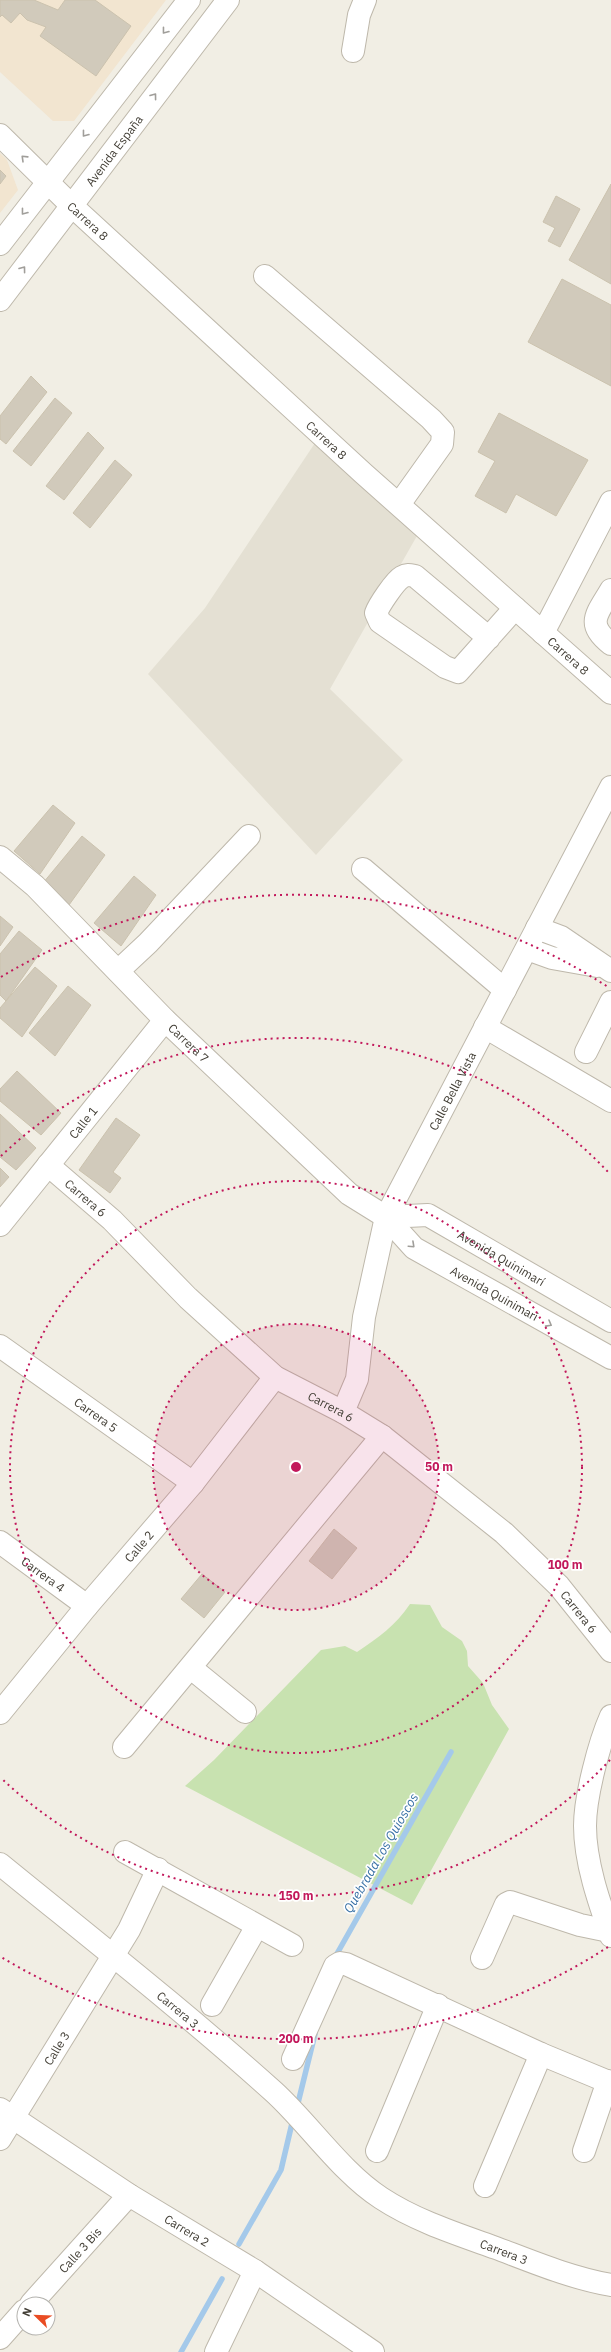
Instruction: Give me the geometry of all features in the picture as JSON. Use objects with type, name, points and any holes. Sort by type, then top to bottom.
[{"type":"street","points":[[0,244],[189,0]]},
{"type":"street","name":"Avenida España","points":[[0,300],[228,0]]},
{"type":"street","points":[[353,51],[359,15],[365,0]]},
{"type":"street","name":"Carrera 8","points":[[0,135],[359,481],[400,503],[542,633],[611,693]]},
{"type":"street","points":[[266,276],[431,419],[442,432],[442,444],[400,503]]},
{"type":"street","points":[[542,633],[611,502]]},
{"type":"street","points":[[489,638],[415,576],[408,575],[401,577],[376,613],[380,622],[445,667],[458,672],[489,638],[515,608]]},
{"type":"street","points":[[611,590],[594,622],[595,629],[611,644]]},
{"type":"street","name":"Calle Bella Vista","points":[[343,1412],[357,1378],[364,1317],[386,1217],[484,1027],[611,788]]},
{"type":"street","points":[[118,971],[148,943],[248,836]]},
{"type":"street","name":"Carrera 7","points":[[0,857],[35,886],[165,1020],[348,1194],[386,1217]]},
{"type":"street","points":[[364,869],[505,990]]},
{"type":"street","points":[[537,928],[561,938],[607,969]]},
{"type":"street","points":[[526,948],[552,958],[607,969]]},
{"type":"street","points":[[586,1052],[611,1002]]},
{"type":"street","name":"Calle 1","points":[[0,1225],[165,1020]]},
{"type":"street","points":[[484,1027],[611,1102]]},
{"type":"street","name":"Carrera 6","points":[[48,1164],[112,1220],[188,1298],[275,1377],[343,1412],[382,1436],[504,1533],[559,1586],[611,1651]]},
{"type":"street","name":"Avenida Quinimarí","points":[[386,1217],[428,1216],[611,1321]]},
{"type":"street","name":"Avenida Quinimari","points":[[386,1217],[414,1248],[611,1358]]},
{"type":"street","name":"Carrera 5","points":[[0,1346],[193,1483]]},
{"type":"street","name":"Calle 2","points":[[0,1713],[87,1606],[193,1483],[275,1377]]},
{"type":"street","points":[[124,1747],[382,1436]]},
{"type":"street","name":"Carrera 4","points":[[0,1542],[87,1606]]},
{"type":"street","points":[[191,1668],[245,1712]]},
{"type":"street","points":[[610,1933],[591,1867],[585,1826],[591,1782],[611,1716]]},
{"type":"street","points":[[125,1852],[158,1869],[292,1945]]},
{"type":"street","name":"Carrera 3","points":[[0,1864],[197,2025],[276,2094],[345,2166],[380,2198],[417,2218],[556,2271],[611,2285]]},
{"type":"street","name":"Calle 3","points":[[0,2139],[6,2114],[129,1930],[158,1869]]},
{"type":"street","points":[[482,1958],[506,1904],[510,1902],[580,1925],[610,1933]]},
{"type":"street","points":[[212,2005],[257,1926]]},
{"type":"street","points":[[293,2059],[335,1966],[340,1963],[346,1964],[438,2005],[541,2054],[610,2082],[584,2151]]},
{"type":"street","points":[[377,2151],[438,2005]]},
{"type":"street","points":[[485,2186],[541,2054]]},
{"type":"street","name":"Carrera 2","points":[[6,2114],[128,2195],[255,2271],[373,2352]]},
{"type":"street","name":"Calle 3 Bis","points":[[38,2296],[128,2195]]},
{"type":"street","points":[[216,2352],[255,2271]]},
{"type":"street","points":[[0,2338],[16,2321]]},
{"type":"shaded area","points":[[0,0],[166,0],[74,121],[53,121],[0,72]]},
{"type":"shaded area","points":[[0,153],[7,160],[18,190],[0,213],[0,184],[6,176],[0,170]]},
{"type":"shaded area","points":[[319,437],[422,527],[330,689],[403,760],[316,855],[148,674],[205,608]]},
{"type":"green space","points":[[410,1604],[430,1605],[442,1627],[462,1641],[467,1651],[468,1666],[483,1683],[492,1705],[509,1729],[412,1905],[185,1786],[214,1760],[321,1650],[345,1646],[357,1652],[386,1631],[405,1612]]},
{"type":"building","points":[[0,0],[34,0],[58,10],[65,0],[95,0],[131,26],[96,76],[40,36],[46,27],[27,20],[20,13],[11,23],[2,15],[0,17]]},
{"type":"building","points":[[0,170],[6,176],[0,184]]},
{"type":"building","points":[[611,184],[611,284],[569,260]]},
{"type":"building","points":[[556,196],[580,209],[560,247],[548,241],[555,228],[543,222]]},
{"type":"building","points":[[562,279],[611,305],[611,386],[528,342]]},
{"type":"building","points":[[31,376],[47,392],[6,444],[0,439],[0,416]]},
{"type":"building","points":[[55,398],[72,413],[31,466],[13,451]]},
{"type":"building","points":[[499,413],[588,460],[556,516],[516,494],[506,513],[475,496],[495,461],[478,452]]},
{"type":"building","points":[[88,432],[104,448],[64,500],[46,486]]},
{"type":"building","points":[[115,460],[132,475],[90,528],[73,513]]},
{"type":"building","points":[[53,805],[75,823],[40,874],[14,851]]},
{"type":"building","points":[[82,836],[105,855],[69,905],[43,883]]},
{"type":"building","points":[[134,876],[156,895],[121,946],[94,923]]},
{"type":"building","points":[[0,916],[13,927],[0,946]]},
{"type":"building","points":[[19,931],[42,950],[6,1001],[0,995],[0,954]]},
{"type":"building","points":[[35,967],[57,986],[22,1037],[0,1018],[0,1008]]},
{"type":"building","points":[[68,986],[91,1005],[55,1056],[29,1033]]},
{"type":"building","points":[[17,1071],[61,1113],[41,1135],[0,1101],[0,1089]]},
{"type":"building","points":[[0,1114],[36,1148],[16,1170],[0,1157]]},
{"type":"building","points":[[116,1118],[140,1135],[113,1172],[121,1178],[110,1193],[79,1170]]},
{"type":"building","points":[[0,1168],[9,1177],[0,1187]]},
{"type":"building","points":[[334,1529],[357,1548],[332,1579],[309,1561]]},
{"type":"building","points":[[202,1574],[225,1592],[204,1618],[181,1599]]},
{"type":"waterway","name":"Quebrada Los Quioscos","points":[[334,1959],[451,1752]]},
{"type":"waterway","name":"Quebrada Los Quioscos","points":[[297,2107],[315,2034]]},
{"type":"waterway","name":"Quebrada Los Quioscos","points":[[239,2244],[281,2170],[293,2119]]},
{"type":"waterway","name":"Quebrada Los Quioscos","points":[[181,2352],[222,2279]]}]
